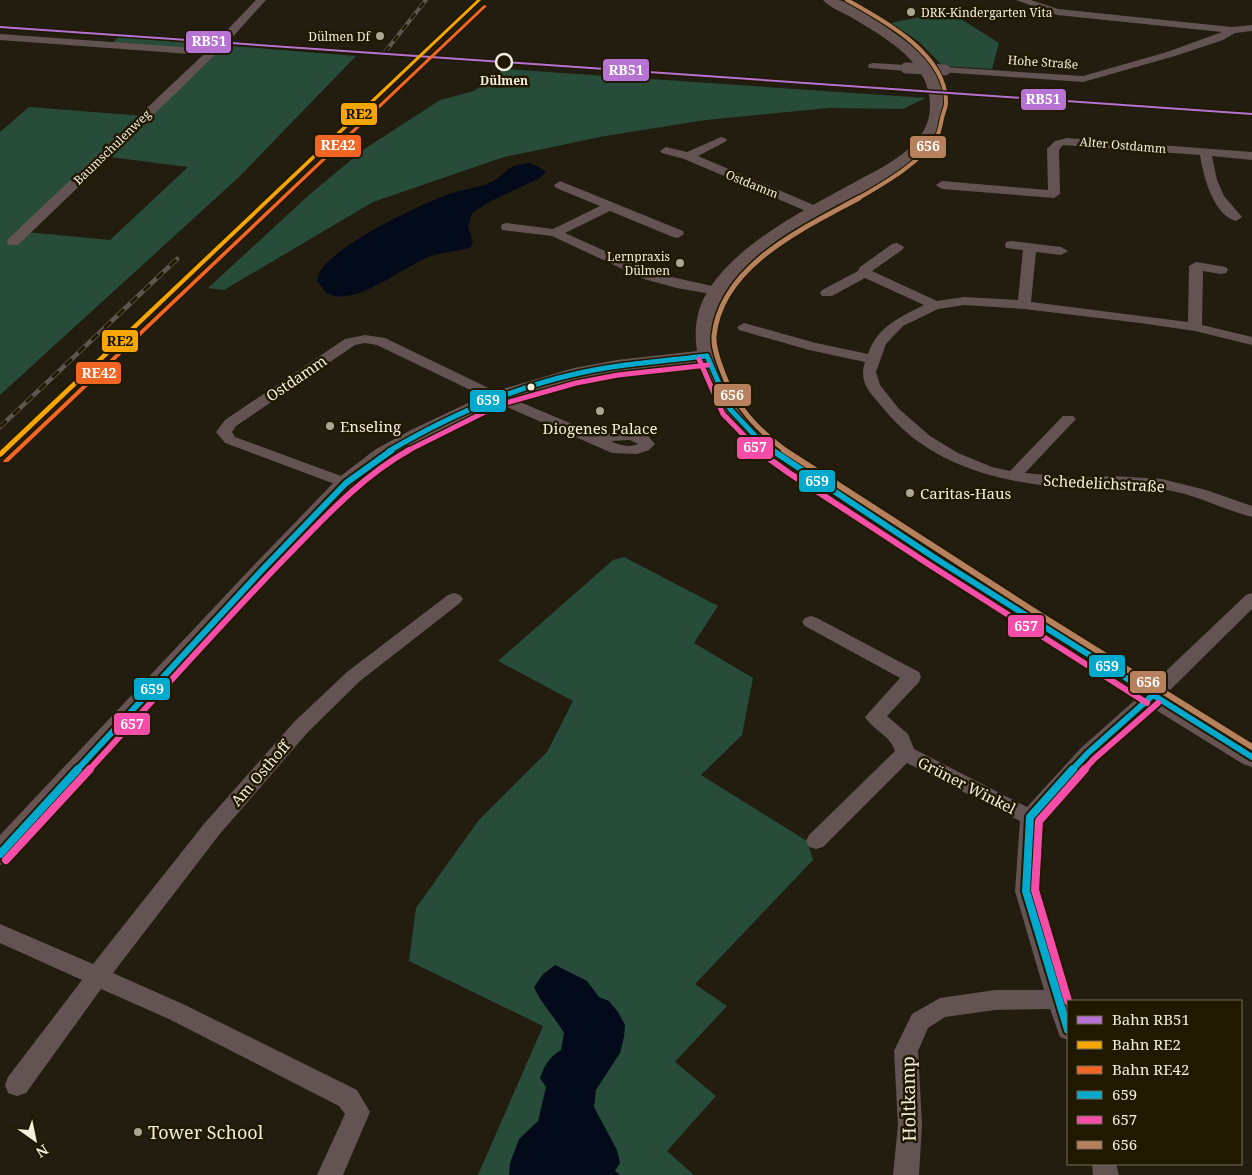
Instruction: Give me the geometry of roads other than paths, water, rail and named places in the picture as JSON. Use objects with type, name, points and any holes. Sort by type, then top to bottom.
[{"type":"street","name":"Baumschulenweg","points":[[13,242],[211,52],[261,0]]},
{"type":"street","points":[[830,0],[896,41],[921,63],[938,95],[937,116],[929,137],[910,155],[897,165],[817,211],[739,264],[716,291],[710,307],[705,347],[706,356],[730,409],[760,441],[794,466],[1152,696],[1252,757]]},
{"type":"street","points":[[1021,0],[1057,12],[1232,30],[1252,28]]},
{"type":"street","name":"Hohe Straße","points":[[873,66],[1083,79],[1114,72],[1170,54],[1218,38],[1232,30]]},
{"type":"street","points":[[0,37],[211,52]]},
{"type":"street","points":[[688,156],[722,140]]},
{"type":"street","name":"Alter Ostdamm","points":[[942,185],[1054,194],[1052,149],[1067,141],[1252,156]]},
{"type":"street","name":"Ostdamm","points":[[666,150],[688,156],[817,211]]},
{"type":"street","points":[[1204,153],[1212,186],[1223,206],[1236,217]]},
{"type":"street","points":[[560,185],[678,234]]},
{"type":"street","points":[[555,234],[610,206]]},
{"type":"street","points":[[507,227],[555,234],[649,276],[677,284],[716,291]]},
{"type":"street","points":[[1011,245],[1061,250]]},
{"type":"street","points":[[827,293],[865,273],[865,270],[876,261],[897,247]]},
{"type":"street","points":[[1024,305],[1030,248]]},
{"type":"street","points":[[1195,327],[1196,266],[1221,270]]},
{"type":"street","points":[[865,273],[935,305]]},
{"type":"street","points":[[744,327],[814,347],[872,359],[879,343],[898,323],[935,305],[964,301],[1024,305],[1195,327],[1252,341]]},
{"type":"street","name":"Ostdamm","points":[[346,483],[230,440],[224,432],[230,423],[350,342],[365,339],[380,340],[496,397]]},
{"type":"street","points":[[0,854],[262,570],[346,483],[384,454],[418,434],[496,397],[574,374],[617,366],[706,356]]},
{"type":"street","name":"Schedelichstraße","points":[[872,359],[869,372],[873,386],[894,412],[924,439],[952,456],[986,470],[1013,477],[1075,483],[1113,481],[1162,484],[1200,493],[1252,512]]},
{"type":"street","points":[[496,397],[595,439]]},
{"type":"street","name":"Schedelichstraße","points":[[1013,477],[1068,419]]},
{"type":"street","points":[[1067,1027],[1026,891],[1030,817],[1088,753],[1152,696],[1252,598]]},
{"type":"street","name":"Am Osthoff","points":[[17,1085],[144,912],[195,848],[290,739],[322,706],[388,647],[454,599]]},
{"type":"street","name":"Grüner Winkel","points":[[811,622],[912,677],[875,717],[901,739],[905,753],[1030,817]]},
{"type":"street","name":"Grüner Winkel","points":[[816,841],[905,753]]},
{"type":"street","points":[[0,933],[186,1016],[348,1098],[358,1112],[330,1175]]},
{"type":"street","name":"Holtkamp","points":[[906,1175],[910,1125],[906,1051],[920,1021],[940,1008],[995,1000],[1059,999]]},
{"type":"water","points":[[529,163],[546,172],[540,178],[491,201],[472,213],[468,227],[473,241],[471,247],[426,258],[377,285],[350,296],[337,296],[327,293],[317,281],[322,269],[334,256],[348,245],[383,224],[452,193],[489,183],[515,166]]},
{"type":"water","points":[[555,965],[587,981],[599,997],[609,1001],[625,1025],[620,1053],[596,1090],[594,1107],[617,1150],[620,1163],[615,1171],[620,1175],[509,1175],[510,1163],[519,1139],[538,1121],[546,1087],[540,1078],[550,1059],[561,1050],[564,1033],[540,999],[534,987],[543,974]]},
{"type":"railway","points":[[385,52],[426,0]]},
{"type":"railway","points":[[0,427],[177,259]]},
{"type":"rail line","name":"RE2","points":[[0,455],[479,0]]},
{"type":"rail line","name":"RE42","points":[[6,461],[485,6]]},
{"type":"rail line","name":"RB51","points":[[0,27],[1252,114]]},
{"type":"place","name":"DRK-Kindergarten Vita","points":[[911,12]]},
{"type":"place","name":"Dülmen Df","points":[[380,36]]},
{"type":"place","name":"Dülmen","points":[[504,62]]},
{"type":"place","name":"Lernpraxis Dülmen","points":[[680,263]]},
{"type":"place","name":"Diogenes Palace","points":[[600,411]]},
{"type":"place","name":"Enseling","points":[[330,426]]},
{"type":"place","name":"Caritas-Haus","points":[[910,493]]},
{"type":"place","name":"Tower School","points":[[138,1132]]}]
